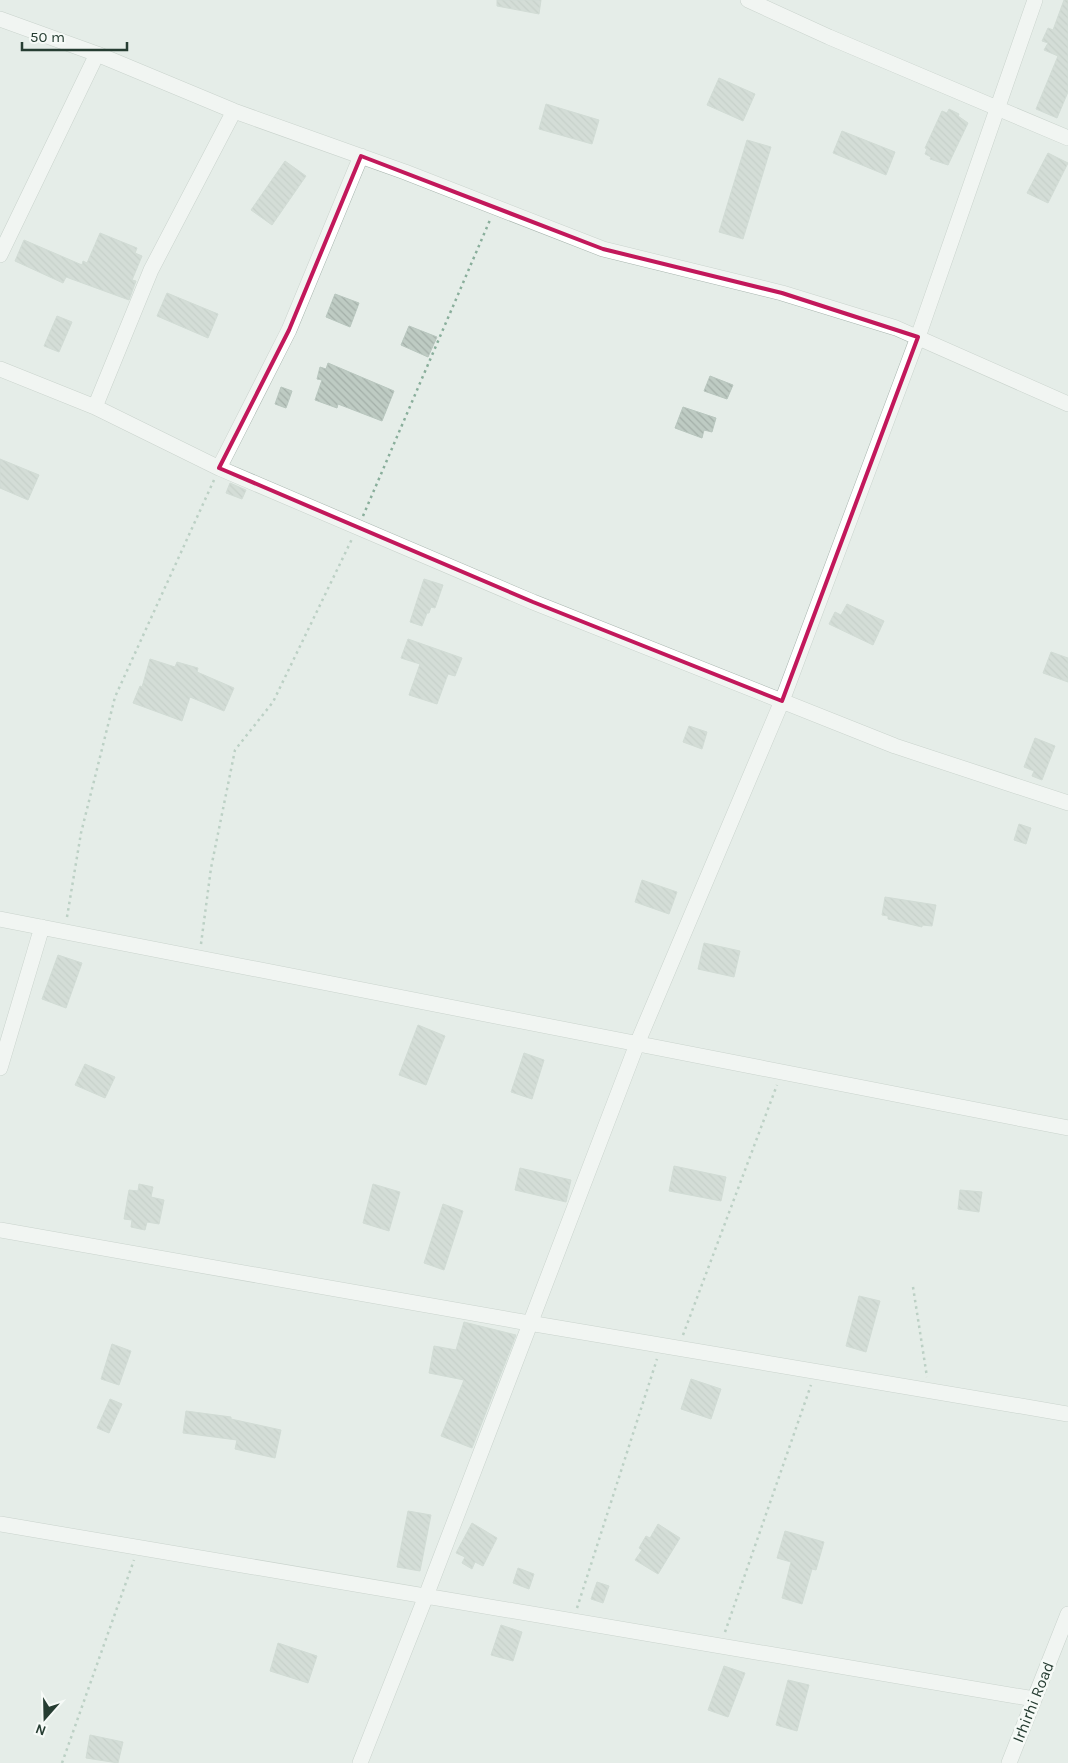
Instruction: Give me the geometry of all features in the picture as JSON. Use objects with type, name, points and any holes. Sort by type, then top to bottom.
[{"type":"street","points":[[748,0],[829,37],[1068,138]]},
{"type":"street","points":[[360,1763],[426,1596],[637,1044],[782,701],[918,337],[1035,0]]},
{"type":"street","points":[[0,19],[97,54],[234,111],[361,156],[603,249],[782,292],[896,328],[1068,404]]},
{"type":"street","points":[[0,255],[97,54]]},
{"type":"street","points":[[95,407],[152,270],[234,111]]},
{"type":"street","points":[[219,468],[289,330],[361,156]]},
{"type":"street","points":[[0,369],[95,407],[219,468],[533,602],[895,746],[1068,803]]},
{"type":"street","points":[[0,918],[1068,1128]]},
{"type":"street","points":[[0,1068],[42,927]]},
{"type":"street","points":[[0,1230],[661,1346],[1068,1414]]},
{"type":"street","points":[[0,1524],[1034,1699]]},
{"type":"street","name":"Irhirhi Road","points":[[1009,1763],[1068,1614]]},
{"type":"path","points":[[200,958],[211,868],[235,750],[273,702],[357,527],[496,207]]},
{"type":"path","points":[[65,931],[81,833],[115,698],[219,468]]},
{"type":"path","points":[[678,1348],[782,1072]]},
{"type":"path","points":[[913,1287],[930,1390]]},
{"type":"path","points":[[573,1620],[661,1346]]},
{"type":"path","points":[[720,1646],[815,1371]]},
{"type":"path","points":[[62,1763],[139,1547]]},
{"type":"highlighted area","points":[[361,156],[603,249],[782,293],[918,337],[782,701],[533,602],[219,468],[289,330]]},
{"type":"building","points":[[497,0],[541,0],[539,14],[497,6]]},
{"type":"building","points":[[1064,0],[1068,0],[1068,92],[1057,118],[1036,109],[1058,56],[1044,50],[1048,43],[1042,41],[1048,28],[1053,30]]},
{"type":"building","points":[[719,78],[755,94],[743,121],[707,105]]},
{"type":"building","points":[[546,104],[599,120],[592,144],[539,129]]},
{"type":"building","points":[[949,109],[959,114],[958,116],[968,123],[948,165],[930,159],[931,157],[925,154],[927,149],[925,148],[942,111],[947,113]]},
{"type":"building","points":[[842,131],[895,152],[886,175],[833,153]]},
{"type":"building","points":[[747,140],[771,147],[743,239],[719,232]]},
{"type":"building","points":[[1048,153],[1068,163],[1048,203],[1027,193]]},
{"type":"building","points":[[285,161],[306,176],[272,225],[251,210]]},
{"type":"building","points":[[100,233],[137,248],[135,253],[142,256],[132,280],[136,281],[129,300],[66,277],[63,283],[15,261],[24,240],[82,265],[83,261],[87,263]]},
{"type":"building","points":[[167,293],[218,314],[208,338],[157,316]]},
{"type":"building","points":[[335,294],[359,303],[350,327],[326,317]]},
{"type":"building","points":[[57,316],[72,322],[59,352],[44,346]]},
{"type":"building","points":[[409,326],[437,337],[428,357],[401,345]]},
{"type":"building","points":[[328,363],[394,391],[382,421],[338,404],[337,408],[315,400],[322,380],[317,379],[320,367],[326,369]]},
{"type":"building","points":[[710,376],[733,385],[727,399],[704,391]]},
{"type":"building","points":[[281,387],[292,391],[286,408],[275,404]]},
{"type":"building","points":[[683,407],[716,418],[712,432],[704,430],[702,438],[675,428]]},
{"type":"building","points":[[0,459],[39,475],[28,500],[0,488]]},
{"type":"building","points":[[230,483],[246,490],[242,499],[226,493]]},
{"type":"building","points":[[424,579],[443,585],[435,608],[431,607],[422,626],[410,622]]},
{"type":"building","points":[[847,604],[884,621],[873,645],[829,624],[835,612],[841,615]]},
{"type":"building","points":[[408,639],[462,658],[455,676],[448,674],[437,704],[409,695],[420,664],[401,658]]},
{"type":"building","points":[[1051,652],[1068,658],[1068,682],[1043,673]]},
{"type":"building","points":[[150,659],[175,667],[177,662],[198,668],[197,672],[234,688],[224,711],[190,697],[182,721],[133,703],[140,686],[142,687]]},
{"type":"building","points":[[689,726],[707,732],[702,749],[683,742]]},
{"type":"building","points":[[1035,738],[1055,746],[1042,780],[1032,776],[1034,771],[1024,767]]},
{"type":"building","points":[[1019,824],[1031,828],[1026,844],[1014,840]]},
{"type":"building","points":[[642,880],[677,892],[669,914],[635,902]]},
{"type":"building","points":[[885,897],[936,905],[932,926],[922,925],[922,927],[888,919],[888,916],[882,915]]},
{"type":"building","points":[[704,943],[740,951],[734,977],[698,969]]},
{"type":"building","points":[[58,955],[82,963],[66,1008],[42,999]]},
{"type":"building","points":[[418,1025],[445,1036],[426,1085],[399,1075]]},
{"type":"building","points":[[524,1053],[544,1060],[532,1099],[511,1092]]},
{"type":"building","points":[[85,1064],[115,1077],[105,1098],[75,1085]]},
{"type":"building","points":[[674,1166],[726,1177],[721,1201],[669,1191]]},
{"type":"building","points":[[520,1168],[571,1180],[566,1202],[515,1190]]},
{"type":"building","points":[[139,1184],[153,1187],[151,1197],[164,1200],[159,1224],[147,1222],[145,1230],[131,1227],[132,1220],[124,1219],[129,1190],[138,1191]]},
{"type":"building","points":[[373,1184],[400,1192],[389,1231],[363,1223]]},
{"type":"building","points":[[960,1190],[982,1192],[979,1212],[958,1209]]},
{"type":"building","points":[[443,1204],[463,1211],[444,1270],[424,1263]]},
{"type":"building","points":[[859,1296],[880,1301],[866,1352],[846,1346]]},
{"type":"building","points":[[464,1322],[516,1335],[472,1448],[441,1436],[464,1380],[429,1373],[434,1346],[456,1350]]},
{"type":"building","points":[[112,1344],[131,1351],[119,1385],[101,1379]]},
{"type":"building","points":[[691,1379],[721,1389],[711,1419],[681,1409]]},
{"type":"building","points":[[110,1399],[122,1404],[109,1433],[97,1428]]},
{"type":"building","points":[[186,1411],[231,1417],[231,1419],[281,1430],[275,1458],[235,1449],[237,1440],[183,1433]]},
{"type":"building","points":[[408,1511],[431,1515],[420,1571],[397,1567]]},
{"type":"building","points":[[472,1523],[497,1538],[483,1566],[475,1562],[472,1569],[462,1563],[465,1557],[456,1553]]},
{"type":"building","points":[[658,1524],[680,1538],[658,1574],[635,1560],[642,1550],[639,1548],[646,1536],[650,1538]]},
{"type":"building","points":[[785,1531],[824,1542],[816,1570],[812,1569],[802,1604],[782,1598],[791,1562],[777,1558]]},
{"type":"building","points":[[518,1568],[534,1574],[529,1589],[513,1583]]},
{"type":"building","points":[[597,1582],[609,1586],[603,1603],[591,1599]]},
{"type":"building","points":[[501,1625],[522,1632],[513,1661],[491,1655]]},
{"type":"building","points":[[278,1643],[317,1656],[308,1683],[270,1671]]},
{"type":"building","points":[[724,1666],[745,1673],[728,1717],[708,1710]]},
{"type":"building","points":[[788,1680],[809,1685],[797,1731],[776,1725]]},
{"type":"building","points":[[90,1735],[123,1742],[118,1763],[86,1758]]}]
